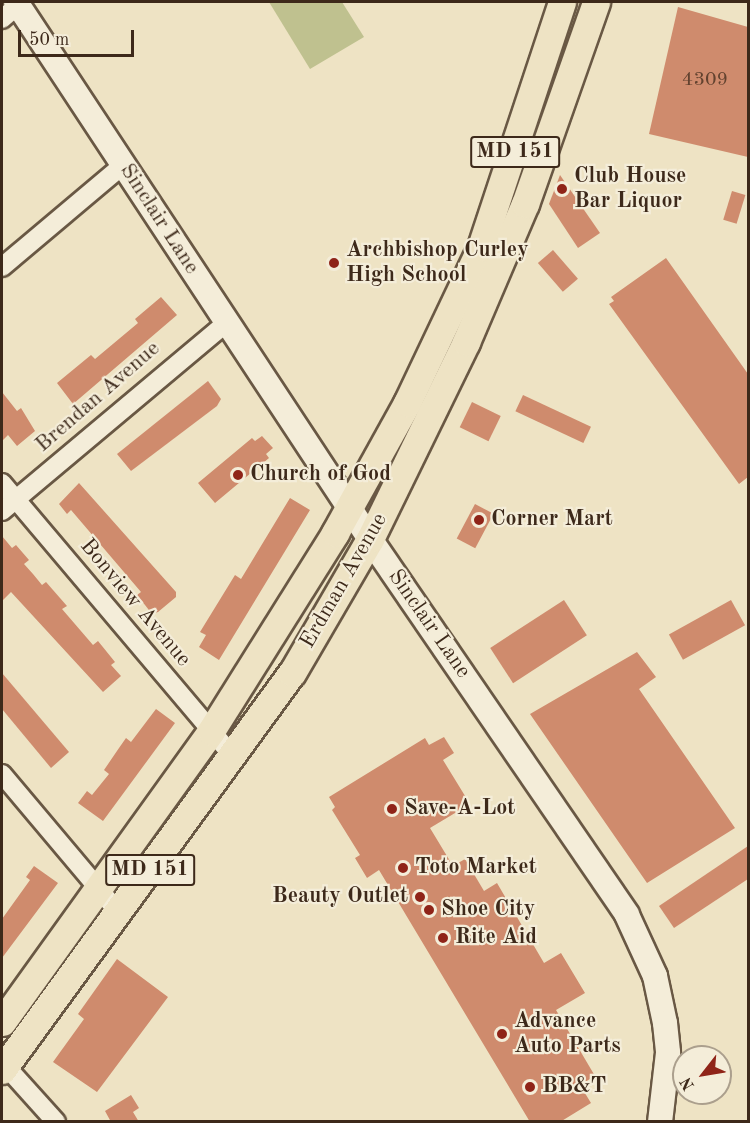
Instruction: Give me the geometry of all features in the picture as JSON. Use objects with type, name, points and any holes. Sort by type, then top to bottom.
[{"type":"main road","name":"Erdman Avenue","points":[[2,1022],[101,888],[211,731],[312,575],[407,403],[481,247],[562,2]]},
{"type":"main road","name":"Erdman Avenue","points":[[2,1066],[119,914],[292,673],[370,539],[466,342],[525,204],[596,2]]},
{"type":"main road","name":"Sinclair Lane","points":[[12,8],[123,165],[370,539],[594,862],[645,950],[655,976],[665,1023],[668,1053],[660,1122]]},
{"type":"street","points":[[2,267],[123,165]]},
{"type":"street","name":"Brendan Avenue","points":[[9,505],[227,322]]},
{"type":"street","name":"Bonview Avenue","points":[[2,483],[9,505],[232,755]]},
{"type":"street","points":[[2,774],[101,888],[119,914]]},
{"type":"street","points":[[2,1066],[56,1122]]},
{"type":"green space","points":[[269,2],[342,2],[364,37],[310,69]]},
{"type":"building","points":[[678,7],[748,27],[748,157],[649,134]]},
{"type":"building","points":[[560,175],[600,233],[578,248],[549,204]]},
{"type":"building","points":[[732,191],[745,195],[737,224],[723,220]]},
{"type":"building","points":[[553,250],[578,279],[563,292],[538,263]]},
{"type":"building","points":[[666,258],[748,374],[748,477],[739,484],[609,304],[614,301],[611,297]]},
{"type":"building","points":[[161,297],[177,315],[73,404],[57,383],[91,355],[95,359],[138,323],[135,319]]},
{"type":"building","points":[[208,381],[221,399],[217,406],[131,471],[117,454]]},
{"type":"building","points":[[2,392],[17,411],[21,408],[35,431],[17,446],[8,435],[2,441]]},
{"type":"building","points":[[523,395],[591,427],[583,443],[515,411]]},
{"type":"building","points":[[472,402],[501,416],[488,441],[460,427]]},
{"type":"building","points":[[262,436],[273,448],[266,454],[269,458],[215,503],[198,483],[252,438],[255,441]]},
{"type":"building","points":[[79,483],[176,592],[176,597],[158,612],[152,614],[137,595],[141,592],[71,510],[67,514],[59,504]]},
{"type":"building","points":[[290,498],[310,510],[219,660],[199,647],[206,635],[200,632],[235,575],[241,579]]},
{"type":"building","name":"Corner Mart","points":[[475,504],[494,514],[475,548],[457,538]]},
{"type":"building","points":[[2,536],[12,548],[16,545],[29,560],[24,564],[42,585],[46,582],[67,606],[62,609],[93,645],[98,641],[115,662],[111,665],[121,676],[103,692],[11,592],[2,601]]},
{"type":"building","points":[[564,600],[587,635],[513,683],[490,648]]},
{"type":"building","points":[[731,600],[745,625],[683,660],[669,634]]},
{"type":"building","points":[[637,652],[656,677],[639,689],[735,828],[647,883],[530,714]]},
{"type":"building","points":[[2,673],[69,752],[51,768],[2,709]]},
{"type":"building","points":[[156,709],[175,723],[103,821],[78,803],[87,791],[92,795],[109,774],[104,770],[126,738],[131,742]]},
{"type":"building","points":[[444,737],[454,753],[443,760],[470,804],[430,828],[453,866],[465,859],[484,891],[497,883],[544,963],[561,953],[585,993],[556,1010],[595,1076],[580,1085],[591,1103],[560,1122],[530,1122],[379,870],[367,878],[355,858],[360,855],[332,810],[335,807],[329,797],[425,738],[429,745]]},
{"type":"building","points":[[748,846],[748,879],[674,928],[659,906]]},
{"type":"building","points":[[34,866],[58,883],[2,958],[2,919],[30,880],[26,877]]},
{"type":"building","points":[[117,959],[168,997],[97,1092],[53,1062],[84,1019],[78,1014]]},
{"type":"building","points":[[131,1095],[139,1108],[133,1112],[139,1122],[111,1122],[105,1111]]},
{"type":"place","name":"Club House Bar Liquor","points":[[562,189]]},
{"type":"place","name":"Archbishop Curley High School","points":[[334,263]]},
{"type":"place","name":"Church of God","points":[[238,475]]},
{"type":"place","name":"Corner Mart","points":[[479,520]]},
{"type":"place","name":"Save-A-Lot","points":[[392,809]]},
{"type":"place","name":"Toto Market","points":[[403,868]]},
{"type":"place","name":"Beauty Outlet","points":[[420,897]]},
{"type":"place","name":"Shoe City","points":[[429,910]]},
{"type":"place","name":"Rite Aid","points":[[443,938]]},
{"type":"place","name":"Advance Auto Parts","points":[[502,1034]]},
{"type":"place","name":"BB&T","points":[[530,1087]]}]
